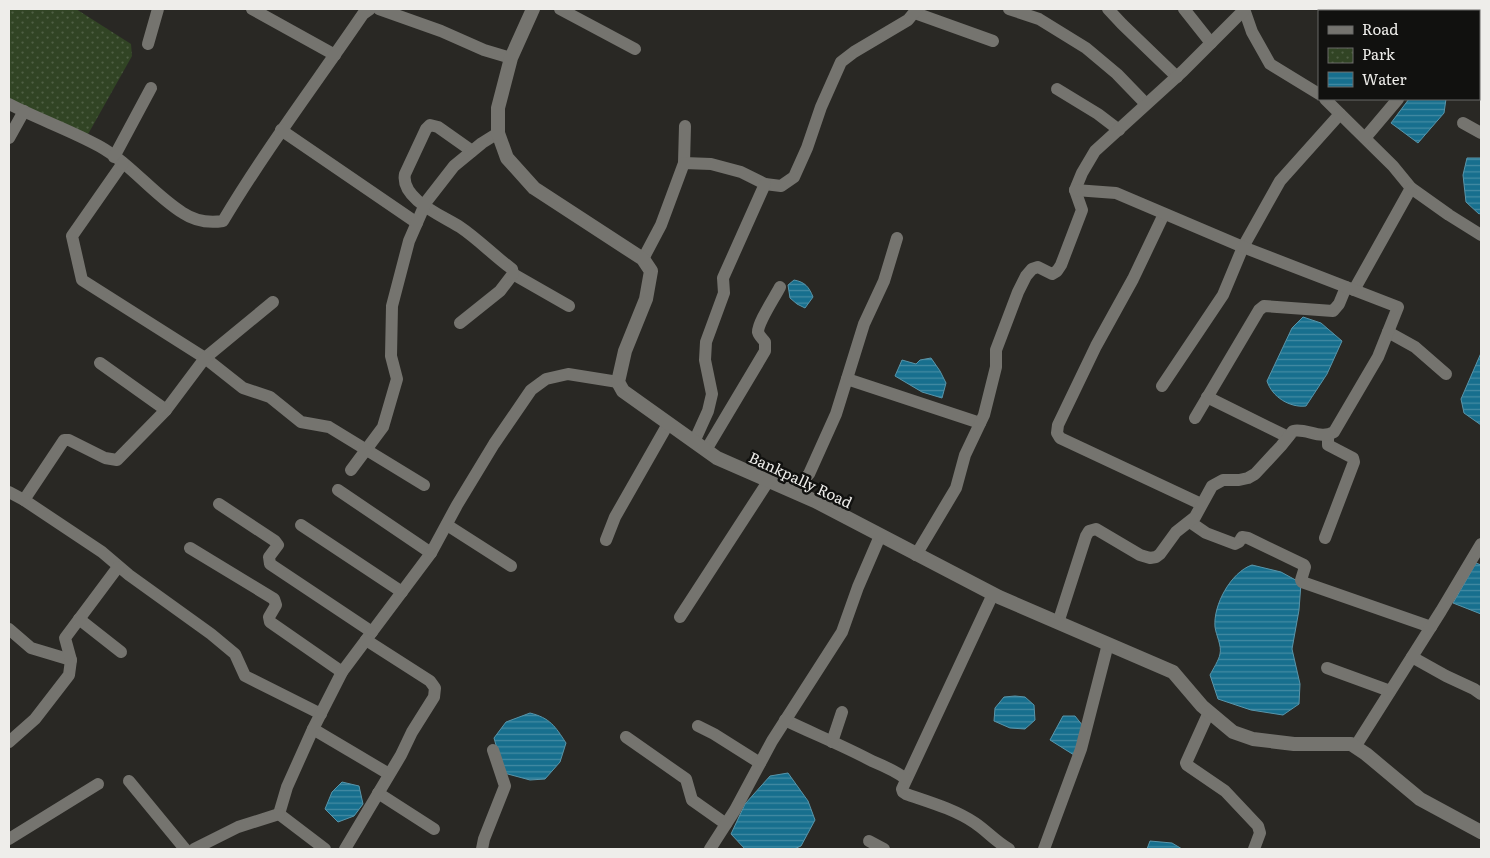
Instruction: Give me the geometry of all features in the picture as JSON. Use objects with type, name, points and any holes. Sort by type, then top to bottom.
[{"type":"street","points":[[148,44],[158,9]]},
{"type":"street","points":[[252,9],[335,55]]},
{"type":"street","points":[[9,104],[100,146],[184,214],[202,221],[224,221],[248,179],[281,130],[363,14],[370,9]]},
{"type":"street","points":[[379,9],[441,31],[484,50],[511,58]]},
{"type":"street","points":[[279,814],[287,787],[313,729],[342,672],[431,553],[494,444],[531,390],[546,379],[568,374],[618,382],[625,351],[646,299],[651,271],[643,259],[534,188],[507,158],[498,133],[498,108],[511,58],[533,9]]},
{"type":"street","points":[[560,9],[635,49]]},
{"type":"street","points":[[1008,9],[1039,20],[1086,48],[1117,74],[1146,104]]},
{"type":"street","points":[[1108,9],[1177,77]]},
{"type":"street","points":[[1184,9],[1211,43]]},
{"type":"street","points":[[916,555],[956,488],[965,455],[984,415],[996,367],[996,350],[1018,292],[1032,269],[1038,267],[1052,274],[1057,271],[1061,264],[1082,210],[1075,190],[1082,172],[1095,151],[1177,77],[1244,9],[1252,32],[1270,64],[1318,93]]},
{"type":"street","points":[[684,163],[711,164],[741,172],[765,184],[781,186],[794,177],[841,62],[854,52],[908,20],[916,11],[993,41]]},
{"type":"street","points":[[151,88],[118,160],[72,236],[82,280],[205,358],[242,388],[270,397],[301,422],[329,427],[424,485]]},
{"type":"street","points":[[1057,89],[1098,114],[1119,130]]},
{"type":"street","points":[[1326,100],[1393,166],[1411,188],[1481,235]]},
{"type":"street","points":[[1365,138],[1397,100]]},
{"type":"street","points":[[9,138],[24,111]]},
{"type":"street","points":[[1162,386],[1223,294],[1243,247],[1280,182],[1340,114]]},
{"type":"street","points":[[1463,123],[1481,133]]},
{"type":"street","points":[[472,151],[438,127],[430,125],[426,129],[405,174],[405,187],[424,206],[461,228],[512,269],[513,274],[569,306]]},
{"type":"street","points":[[643,259],[661,224],[684,163],[685,126]]},
{"type":"street","points":[[281,130],[417,223]]},
{"type":"street","points":[[351,470],[383,427],[397,379],[391,356],[392,306],[409,242],[424,206],[454,166],[498,133]]},
{"type":"street","points":[[694,442],[708,411],[712,394],[705,360],[706,342],[724,293],[723,278],[765,184]]},
{"type":"street","points":[[1195,418],[1259,310],[1264,306],[1333,311],[1350,289],[1411,188]]},
{"type":"street","points":[[1058,623],[1089,531],[1096,529],[1140,555],[1150,558],[1156,557],[1176,532],[1195,517],[1208,490],[1216,482],[1248,478],[1255,474],[1293,431],[1297,430],[1328,436],[1334,432],[1378,357],[1398,307],[1243,247],[1116,193],[1075,190]]},
{"type":"street","points":[[1164,214],[1133,279],[1096,346],[1058,425],[1057,433],[1060,438],[1201,504]]},
{"type":"street","points":[[793,491],[808,474],[836,414],[864,324],[884,281],[897,238]]},
{"type":"street","points":[[460,323],[500,291],[513,274]]},
{"type":"street","points":[[706,450],[765,351],[765,342],[758,332],[780,287]]},
{"type":"street","points":[[24,500],[64,440],[69,440],[105,458],[117,460],[166,410],[205,358],[273,302]]},
{"type":"street","points":[[1388,332],[1414,347],[1446,374]]},
{"type":"street","points":[[100,363],[166,410]]},
{"type":"street","points":[[846,379],[980,423]]},
{"type":"street","name":"Bankpally Road","points":[[618,382],[623,392],[716,458],[815,501],[993,594],[1173,672],[1202,706],[1233,732],[1253,739],[1294,744],[1351,744],[1355,747]]},
{"type":"street","points":[[1207,397],[1288,437]]},
{"type":"street","points":[[606,540],[615,517],[668,424]]},
{"type":"street","points":[[1325,538],[1354,462],[1353,458],[1328,445],[1328,436]]},
{"type":"street","points":[[680,617],[769,480]]},
{"type":"street","points":[[338,490],[431,553]]},
{"type":"street","points":[[9,492],[102,552],[210,634],[235,654],[245,676],[322,714]]},
{"type":"street","points":[[219,504],[275,541],[278,545],[269,557],[270,564],[430,681],[435,688],[434,697],[345,849]]},
{"type":"street","points":[[1190,522],[1206,533],[1235,544],[1242,537],[1248,538],[1304,565],[1302,582],[1431,626]]},
{"type":"street","points":[[301,525],[402,592]]},
{"type":"street","points":[[447,525],[511,566]]},
{"type":"street","points":[[710,849],[785,720],[842,632],[858,587],[880,536]]},
{"type":"street","points":[[1481,544],[1355,747],[1420,799],[1481,832]]},
{"type":"street","points":[[190,548],[274,599],[276,606],[269,617],[270,622],[342,672]]},
{"type":"street","points":[[9,742],[35,719],[69,675],[71,660],[66,638],[118,566]]},
{"type":"street","points":[[993,594],[902,789],[906,794],[941,806],[974,823],[998,843],[1009,849]]},
{"type":"street","points":[[79,620],[122,652]]},
{"type":"street","points":[[9,629],[31,648],[71,660]]},
{"type":"street","points":[[1044,849],[1082,749],[1108,644]]},
{"type":"street","points":[[1412,656],[1481,694]]},
{"type":"street","points":[[1326,668],[1390,691]]},
{"type":"street","points":[[832,742],[842,712]]},
{"type":"street","points":[[1209,712],[1186,766],[1225,791],[1258,826],[1260,833],[1254,849]]},
{"type":"street","points":[[785,720],[898,773],[906,779]]},
{"type":"street","points":[[698,726],[760,763]]},
{"type":"street","points":[[313,729],[389,774]]},
{"type":"street","points":[[626,737],[686,778],[692,800],[726,824]]},
{"type":"street","points":[[482,849],[504,786],[493,750]]},
{"type":"street","points":[[129,781],[185,849]]},
{"type":"street","points":[[9,839],[98,784]]},
{"type":"street","points":[[378,792],[434,829]]},
{"type":"street","points":[[194,849],[238,828],[279,814]]},
{"type":"street","points":[[279,814],[325,849]]},
{"type":"street","points":[[869,841],[884,849]]},
{"type":"green space","points":[[9,9],[76,9],[131,44],[132,56],[87,136],[9,99]]},
{"type":"water","points":[[1408,100],[1446,100],[1444,113],[1418,143],[1391,123]]},
{"type":"water","points":[[1467,158],[1481,158],[1481,213],[1479,214],[1466,202],[1463,175]]},
{"type":"water","points":[[794,280],[806,286],[813,297],[805,308],[790,298],[788,285]]},
{"type":"water","points":[[1303,317],[1321,323],[1342,341],[1327,374],[1306,406],[1300,406],[1282,400],[1269,387],[1267,381],[1292,328]]},
{"type":"water","points":[[1481,353],[1481,425],[1464,413],[1461,399]]},
{"type":"water","points":[[931,358],[946,383],[942,398],[922,392],[895,376],[902,360],[916,364],[920,360]]},
{"type":"water","points":[[1476,563],[1481,565],[1481,614],[1453,603]]},
{"type":"water","points":[[1252,565],[1281,572],[1301,583],[1299,610],[1292,649],[1300,684],[1299,704],[1283,715],[1251,710],[1218,699],[1210,675],[1220,654],[1215,618],[1220,600],[1237,575]]},
{"type":"water","points":[[1004,697],[1025,697],[1034,705],[1035,720],[1025,729],[1010,728],[994,721],[995,708]]},
{"type":"water","points":[[530,713],[547,720],[559,732],[566,743],[560,762],[545,779],[530,780],[504,773],[494,738],[506,722]]},
{"type":"water","points":[[1063,716],[1075,716],[1083,726],[1074,755],[1050,740]]},
{"type":"water","points":[[788,773],[808,801],[815,820],[801,846],[794,849],[745,849],[731,834],[745,804],[770,776]]},
{"type":"water","points":[[342,782],[359,786],[363,804],[354,816],[338,822],[325,809],[332,792]]},
{"type":"water","points":[[1150,841],[1172,843],[1182,849],[1147,849]]}]
